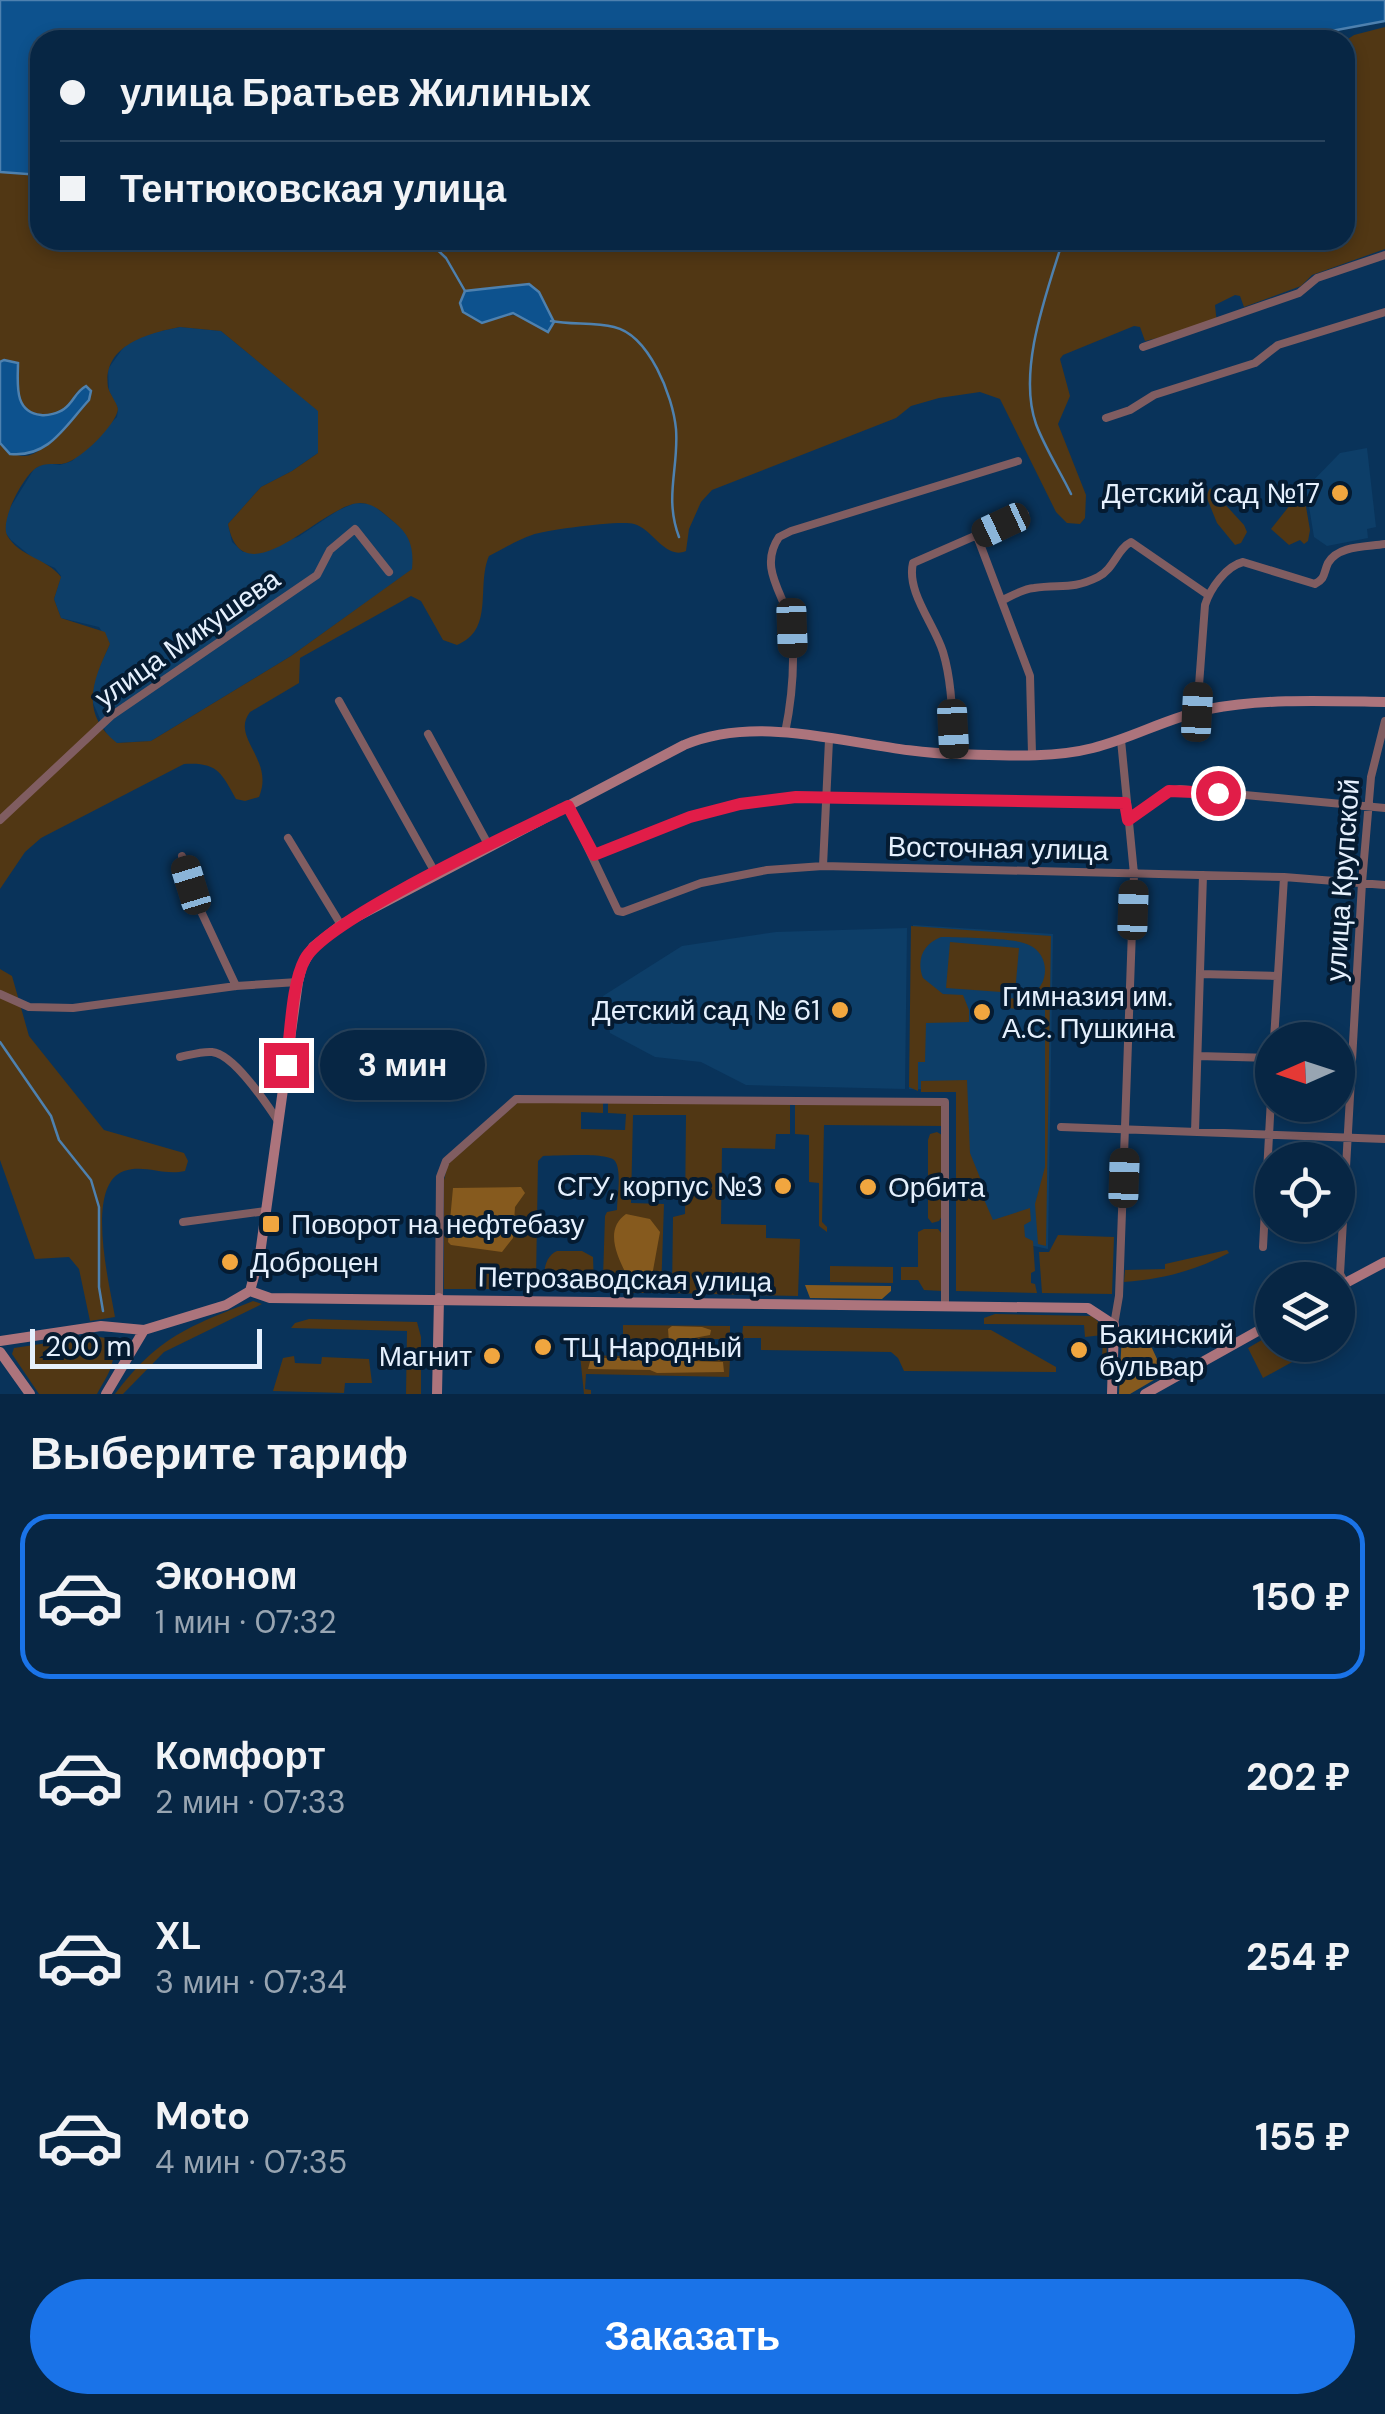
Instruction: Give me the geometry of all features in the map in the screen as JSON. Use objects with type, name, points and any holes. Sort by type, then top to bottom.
[{"type":"street","points":[[1143,347],[1299,294],[1317,278],[1385,255]]},
{"type":"street","points":[[1106,418],[1130,410],[1154,395],[1255,363],[1278,345],[1385,312]]},
{"type":"street","points":[[785,733],[794,683],[792,628],[770,564],[780,537],[1018,461]]},
{"type":"street","points":[[954,754],[952,703],[943,652],[911,572],[913,563],[1025,514]]},
{"type":"street","name":"улица Микушева","points":[[0,820],[111,716],[317,575],[330,550],[355,529],[389,572]]},
{"type":"street","points":[[977,536],[1030,676],[1032,754]]},
{"type":"street","points":[[1003,600],[1029,589],[1063,588],[1098,577],[1116,561],[1123,546],[1131,542],[1208,595]]},
{"type":"street","points":[[1197,712],[1201,625],[1208,595],[1237,562],[1315,584],[1323,580],[1334,555],[1385,544]]},
{"type":"street","points":[[338,701],[436,874]]},
{"type":"street","points":[[0,1341],[101,1326],[144,1330],[226,1305],[250,1291],[266,1211],[298,982],[313,948],[341,925],[436,874],[708,736],[739,730],[954,754],[1032,754],[1080,751],[1197,712],[1265,704],[1385,702]]},
{"type":"street","name":"улица Крупской","points":[[1341,1262],[1368,806],[1385,721]]},
{"type":"street","points":[[428,734],[489,846]]},
{"type":"street","points":[[823,866],[829,740]]},
{"type":"street","points":[[1112,1394],[1134,874],[1121,740]]},
{"type":"street","points":[[1128,820],[1169,791],[1180,790],[1385,808]]},
{"type":"street","points":[[568,806],[594,855],[650,831],[740,804],[826,797],[1125,803]]},
{"type":"street","points":[[288,838],[341,925]]},
{"type":"street","name":"Восточная улица","points":[[594,855],[618,911],[626,912],[702,883],[767,870],[823,866],[1203,875],[1385,885]]},
{"type":"street","points":[[182,856],[198,905],[236,986]]},
{"type":"street","points":[[1195,1132],[1203,875]]},
{"type":"street","points":[[1275,1022],[1284,878]]},
{"type":"street","points":[[1200,974],[1277,976]]},
{"type":"street","points":[[0,994],[29,1006],[54,1009],[298,982]]},
{"type":"street","points":[[180,1057],[208,1052],[224,1056],[252,1084],[279,1122]]},
{"type":"street","points":[[1198,1056],[1255,1058]]},
{"type":"street","points":[[437,1394],[440,1177],[446,1162],[516,1099],[945,1102],[945,1306]]},
{"type":"street","points":[[1262,1248],[1270,1122]]},
{"type":"street","points":[[1060,1127],[1385,1140]]},
{"type":"street","points":[[183,1222],[266,1211]]},
{"type":"street","points":[[1355,1278],[1385,1262]]},
{"type":"street","name":"Петрозаводская улица","points":[[250,1291],[270,1298],[1088,1308],[1114,1325]]},
{"type":"street","points":[[106,1394],[144,1330]]},
{"type":"street","points":[[1145,1394],[1255,1333]]},
{"type":"street","points":[[0,1352],[30,1394]]},
{"type":"shaded area","points":[[0,0],[1385,0],[1385,21],[1337,30],[30,30],[30,174],[0,172]]},
{"type":"shaded area","points":[[1385,27],[1385,249],[1312,275],[1301,286],[1244,307],[1240,296],[1235,295],[1215,305],[1217,324],[1145,341],[1140,327],[1134,326],[1063,355],[1060,359],[1070,396],[1058,424],[1086,495],[1085,518],[1080,524],[1067,523],[1056,512],[1000,399],[980,392],[911,406],[896,418],[712,490],[701,502],[689,529],[686,551],[665,548],[641,527],[626,523],[532,535],[489,556],[480,618],[469,638],[457,645],[443,640],[421,601],[411,596],[300,658],[299,683],[250,712],[245,731],[262,771],[259,797],[236,799],[217,771],[204,765],[184,764],[41,838],[25,852],[0,889],[0,443],[14,454],[38,452],[57,430],[78,390],[59,413],[35,413],[24,408],[19,399],[18,363],[0,362],[0,172],[30,174],[30,250],[1355,250],[1355,35]],"holes":[[[529,284],[539,292],[548,309],[540,329],[520,316],[482,322],[463,312],[476,289]],[[180,327],[221,331],[318,411],[318,453],[261,487],[228,524],[237,545],[250,554],[267,552],[345,507],[365,503],[404,532],[411,548],[412,569],[291,656],[151,741],[117,743],[97,720],[94,708],[95,683],[110,644],[105,632],[61,618],[54,599],[61,577],[12,542],[7,535],[7,519],[19,489],[36,468],[62,464],[81,455],[116,416],[118,409],[108,387],[108,373],[120,351],[142,338]]]},
{"type":"shaded area","points":[[529,284],[539,292],[554,322],[548,332],[513,313],[482,323],[463,312],[460,303],[465,291]]},
{"type":"shaded area","points":[[180,327],[221,331],[318,410],[318,453],[261,487],[228,524],[232,542],[243,552],[298,537],[355,503],[372,504],[405,531],[414,551],[413,569],[291,656],[151,741],[116,743],[107,735],[90,696],[110,644],[99,627],[61,618],[54,599],[61,576],[11,540],[4,531],[5,516],[34,469],[45,463],[60,465],[72,461],[117,417],[118,409],[109,391],[108,369],[126,344]]},
{"type":"shaded area","points":[[0,362],[18,363],[21,403],[32,413],[56,413],[86,386],[91,391],[89,400],[64,430],[35,451],[10,454],[0,443]]},
{"type":"shaded area","name":"Детский сад №17","points":[[1367,448],[1376,527],[1367,529],[1368,538],[1327,546],[1314,537],[1306,488],[1340,453]]},
{"type":"shaded area","points":[[1210,488],[1244,525],[1247,532],[1241,543],[1235,545],[1217,523],[1206,496]]},
{"type":"shaded area","points":[[1304,495],[1308,541],[1289,545],[1271,529],[1290,505]]},
{"type":"shaded area","name":"Гимназия им. А.С. Пушкина","points":[[913,925],[1053,934],[1048,1249],[968,1232],[956,1184],[956,1090],[909,1089]]},
{"type":"shaded area","points":[[911,926],[1051,936],[1046,1246],[1038,1244],[1035,1204],[1045,1167],[1045,1010],[1004,1008],[1004,998],[1025,997],[1041,986],[1044,963],[1029,945],[1012,941],[941,937],[926,948],[921,959],[923,978],[943,994],[963,995],[969,1022],[926,1023],[925,1062],[918,1062],[918,1091],[909,1087]]},
{"type":"shaded area","points":[[907,928],[905,1089],[746,1085],[701,1062],[655,1057],[610,1033],[603,996],[682,946],[776,932]]},
{"type":"shaded area","points":[[950,942],[1019,948],[1015,993],[946,988]]},
{"type":"shaded area","points":[[0,969],[12,976],[29,1036],[104,1130],[184,1153],[188,1161],[185,1171],[132,1169],[112,1180],[102,1215],[115,1317],[90,1321],[79,1269],[69,1257],[35,1259],[0,1160]]},
{"type":"shaded area","points":[[967,1080],[970,1153],[983,1185],[979,1188],[993,1220],[1030,1208],[1031,1221],[1024,1225],[1025,1237],[1033,1241],[1035,1271],[1031,1273],[1031,1283],[1037,1293],[956,1291],[956,1092],[921,1092],[921,1081]]},
{"type":"shaded area","points":[[603,1102],[603,1113],[581,1112],[581,1129],[625,1130],[626,1114],[608,1113],[608,1102],[790,1103],[790,1134],[776,1134],[775,1149],[722,1148],[721,1224],[766,1225],[766,1238],[800,1239],[798,1296],[672,1293],[673,1217],[685,1214],[686,1115],[633,1115],[631,1203],[664,1204],[661,1293],[612,1293],[603,1278],[605,1216],[617,1210],[618,1171],[610,1158],[582,1155],[543,1156],[538,1161],[536,1280],[531,1289],[444,1289],[444,1180],[448,1164],[517,1103]]},
{"type":"shaded area","points":[[795,1103],[942,1105],[942,1126],[824,1125],[822,1222],[827,1232],[819,1226],[819,1183],[809,1182],[809,1135],[795,1134]]},
{"type":"shaded area","points":[[930,1134],[942,1135],[942,1216],[932,1223],[928,1218],[928,1140]]},
{"type":"shaded area","points":[[521,1187],[525,1193],[515,1207],[513,1238],[502,1252],[448,1242],[453,1188]]},
{"type":"shaded area","points":[[626,1214],[650,1219],[660,1232],[652,1276],[640,1284],[629,1280],[615,1246],[615,1229]]},
{"type":"shaded area","points":[[938,1229],[942,1234],[942,1291],[924,1290],[918,1280],[901,1280],[901,1267],[918,1267],[918,1232]]},
{"type":"shaded area","points":[[1058,1235],[1114,1237],[1112,1294],[1042,1293],[1039,1252],[1049,1252]]},
{"type":"shaded area","points":[[1227,1250],[1229,1253],[1191,1269],[1124,1282],[1125,1270],[1165,1269],[1165,1264]]},
{"type":"shaded area","points":[[557,1251],[582,1251],[593,1257],[591,1290],[548,1289],[545,1268]]},
{"type":"shaded area","points":[[830,1266],[893,1267],[893,1283],[830,1282]]},
{"type":"shaded area","points":[[805,1285],[891,1286],[891,1291],[882,1299],[810,1298]]},
{"type":"shaded area","points":[[253,1301],[262,1304],[164,1352],[123,1394],[115,1394],[146,1359],[176,1335]]},
{"type":"shaded area","points":[[995,1314],[1092,1316],[1106,1329],[1107,1361],[1102,1360],[1103,1335],[1085,1337],[1084,1325],[984,1324],[984,1318]]},
{"type":"shaded area","points":[[309,1319],[417,1322],[421,1337],[421,1394],[406,1394],[407,1331],[291,1328]]},
{"type":"shaded area","points":[[623,1325],[730,1326],[730,1339],[692,1339],[692,1358],[730,1359],[729,1377],[586,1374],[585,1389],[591,1390],[591,1394],[584,1394],[580,1355],[623,1356]]},
{"type":"shaded area","points":[[672,1326],[711,1330],[710,1335],[689,1339],[688,1353],[692,1361],[723,1362],[724,1372],[588,1369],[591,1358],[624,1358],[637,1349],[660,1348],[669,1343],[668,1329]]},
{"type":"shaded area","points":[[743,1326],[991,1330],[1056,1367],[1056,1372],[904,1371],[891,1352],[761,1350],[761,1338],[744,1338],[741,1346]]},
{"type":"shaded area","points":[[1122,1332],[1145,1333],[1164,1374],[1130,1394],[1119,1394]]},
{"type":"shaded area","points":[[94,1336],[105,1338],[113,1352],[112,1366],[97,1394],[39,1394],[12,1354],[14,1348]]},
{"type":"shaded area","points":[[1255,1344],[1255,1362],[1248,1348]]},
{"type":"shaded area","points":[[294,1356],[295,1363],[321,1364],[322,1357],[369,1359],[372,1383],[345,1383],[344,1393],[273,1391],[283,1358]]},
{"type":"shaded area","points":[[1255,1362],[1292,1362],[1263,1378]]},
{"type":"waterway","points":[[438,250],[465,291]]},
{"type":"waterway","points":[[1060,250],[1036,331],[1031,403],[1036,424],[1071,494]]},
{"type":"waterway","points":[[551,321],[606,325],[627,332],[657,369],[670,400],[676,429],[672,496],[679,537]]},
{"type":"waterway","points":[[0,1042],[51,1116],[59,1140],[91,1180],[99,1207],[99,1287],[103,1311]]},
{"type":"place","name":"Детский сад №17","points":[[1340,493]]},
{"type":"place","name":"Детский сад № 61","points":[[840,1010]]},
{"type":"place","name":"Гимназия им. А.С. Пушкина","points":[[982,1012]]},
{"type":"place","name":"СГУ, корпус №3","points":[[783,1186]]},
{"type":"place","name":"Орбита","points":[[868,1187]]},
{"type":"place","name":"Поворот на нефтебазу","points":[[271,1224]]},
{"type":"place","name":"Доброцен","points":[[230,1262]]},
{"type":"place","name":"ТЦ Народный","points":[[543,1347]]},
{"type":"place","name":"Бакинский бульвар","points":[[1079,1350]]},
{"type":"place","name":"Магнит","points":[[492,1356]]},
{"type":"route","points":[[286,1065],[302,966],[320,940],[341,925],[568,806],[594,855],[690,817],[740,804],[796,797],[1125,803],[1128,820],[1169,791],[1218,793]]}]
